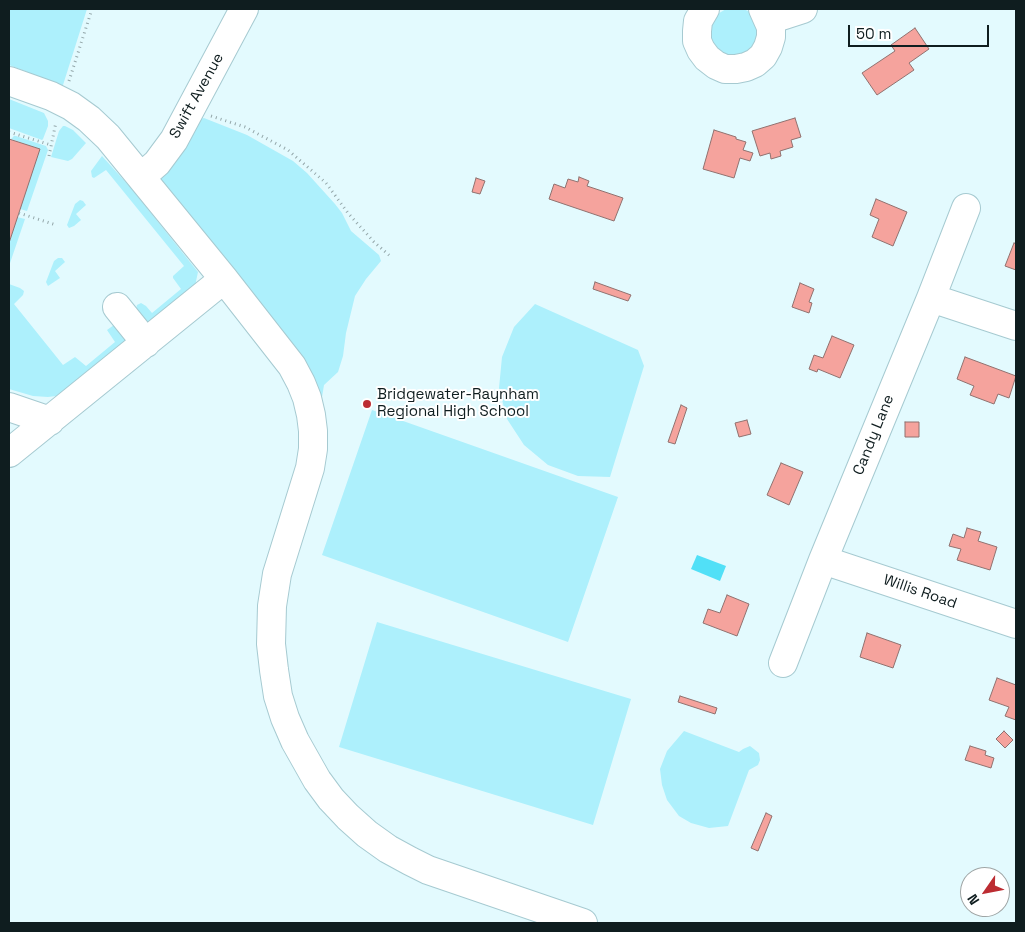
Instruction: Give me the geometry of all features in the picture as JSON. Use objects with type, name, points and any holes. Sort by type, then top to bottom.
[{"type":"street","name":"Swift Avenue","points":[[141,177],[157,163],[174,140],[244,9]]},
{"type":"street","points":[[704,9],[698,21],[696,31],[697,41],[701,50],[716,65],[736,69],[755,63],[763,56],[771,37],[771,27],[766,15],[803,9]]},
{"type":"street","points":[[9,81],[62,101],[89,119],[108,137],[224,279],[292,366],[301,383],[311,414],[313,449],[310,468],[277,574],[272,606],[271,644],[278,696],[285,718],[295,741],[317,780],[348,817],[388,849],[428,870],[583,923]]},
{"type":"street","name":"Candy Lane","points":[[783,663],[966,208]]},
{"type":"street","points":[[9,453],[224,279]]},
{"type":"street","points":[[931,298],[1016,326]]},
{"type":"street","points":[[117,307],[146,343]]},
{"type":"street","points":[[9,407],[50,421]]},
{"type":"street","name":"Willis Road","points":[[824,560],[1016,624]]},
{"type":"path","points":[[67,86],[92,9]]},
{"type":"path","points":[[191,110],[245,127],[288,150],[326,183],[348,213],[374,242],[390,256]]},
{"type":"path","points":[[49,156],[57,117]]},
{"type":"path","points":[[9,132],[51,145]]},
{"type":"path","points":[[19,213],[56,225]]},
{"type":"shaded area","points":[[9,9],[87,9],[63,85],[60,87],[9,65]]},
{"type":"shaded area","points":[[726,9],[743,9],[748,11],[754,17],[760,33],[754,48],[741,56],[726,55],[719,52],[711,39],[712,22],[716,15]]},
{"type":"shaded area","points":[[9,99],[44,113],[48,126],[42,140],[9,128]]},
{"type":"shaded area","points":[[204,118],[247,135],[293,161],[307,173],[335,204],[351,231],[379,255],[381,261],[355,296],[338,372],[324,385],[321,403],[159,180],[200,119]]},
{"type":"shaded area","points":[[63,126],[73,130],[86,143],[68,161],[51,157],[59,131]]},
{"type":"shaded area","points":[[14,136],[46,146],[48,150],[27,211],[20,209],[39,149],[11,139]]},
{"type":"shaded area","points":[[102,156],[131,188],[198,272],[195,286],[147,325],[136,309],[137,305],[141,303],[152,313],[181,289],[173,276],[184,266],[106,170],[94,178],[92,177],[91,171]]},
{"type":"shaded area","points":[[80,200],[86,205],[76,214],[81,220],[69,228],[67,225],[75,204]]},
{"type":"shaded area","points":[[17,217],[25,219],[9,266],[9,243]]},
{"type":"shaded area","points":[[62,258],[65,262],[55,271],[60,278],[48,286],[46,282],[54,261]]},
{"type":"shaded area","points":[[9,284],[24,291],[23,295],[14,304],[63,365],[75,357],[86,366],[115,342],[107,330],[114,325],[127,338],[127,343],[64,392],[56,396],[33,396],[9,389]]},
{"type":"shaded area","points":[[535,304],[638,350],[644,366],[610,477],[578,476],[548,465],[524,445],[507,419],[499,388],[502,357],[514,327]]},
{"type":"shaded area","points":[[372,410],[618,497],[568,642],[322,555]]},
{"type":"shaded area","points":[[377,622],[631,699],[593,825],[339,747]]},
{"type":"shaded area","points":[[684,731],[739,752],[750,746],[759,753],[760,760],[758,765],[749,770],[728,826],[709,828],[691,823],[679,816],[667,800],[662,785],[660,769],[667,751]]},
{"type":"water","points":[[697,555],[726,566],[720,581],[691,569]]},
{"type":"building","points":[[915,28],[929,49],[909,63],[914,70],[877,95],[862,73],[895,51],[891,45]]},
{"type":"building","points":[[795,118],[801,137],[791,140],[793,147],[780,151],[781,156],[771,159],[770,153],[760,156],[752,131]]},
{"type":"building","points":[[714,130],[746,142],[743,150],[753,153],[750,161],[740,158],[734,178],[703,169]]},
{"type":"building","points":[[9,139],[40,149],[9,243]]},
{"type":"building","points":[[579,177],[589,181],[587,186],[623,198],[614,221],[549,199],[554,184],[565,188],[568,179],[578,182]]},
{"type":"building","points":[[476,178],[485,181],[480,194],[472,192]]},
{"type":"building","points":[[876,199],[907,212],[893,246],[872,237],[879,219],[870,215]]},
{"type":"building","points":[[1014,243],[1016,244],[1016,270],[1005,266]]},
{"type":"building","points":[[595,282],[631,295],[628,301],[593,289]]},
{"type":"building","points":[[800,283],[814,289],[809,302],[812,303],[809,313],[792,307]]},
{"type":"building","points":[[832,336],[854,345],[840,378],[818,369],[817,372],[809,369],[814,355],[823,358]]},
{"type":"building","points":[[965,357],[1016,376],[1009,398],[998,394],[994,404],[970,395],[974,386],[957,379]]},
{"type":"building","points":[[681,405],[687,408],[675,444],[668,442]]},
{"type":"building","points":[[747,420],[751,434],[739,437],[735,423]]},
{"type":"building","points":[[905,422],[919,422],[919,437],[905,437]]},
{"type":"building","points":[[781,463],[803,472],[789,505],[767,495]]},
{"type":"building","points":[[967,528],[981,532],[978,541],[997,547],[990,570],[957,560],[961,549],[949,546],[953,534],[964,538]]},
{"type":"building","points":[[727,595],[749,604],[737,636],[703,623],[708,609],[720,613]]},
{"type":"building","points":[[867,633],[901,645],[893,668],[860,657]]},
{"type":"building","points":[[997,678],[1016,685],[1016,720],[1005,716],[1009,707],[989,700]]},
{"type":"building","points":[[680,696],[717,708],[715,714],[678,702]]},
{"type":"building","points":[[1004,731],[1013,740],[1005,748],[996,739]]},
{"type":"building","points":[[970,746],[986,751],[985,755],[994,758],[991,768],[965,760]]},
{"type":"building","points":[[766,813],[772,816],[758,851],[751,848]]},
{"type":"place","name":"Bridgewater-Raynham Regional High School","points":[[367,404]]}]
